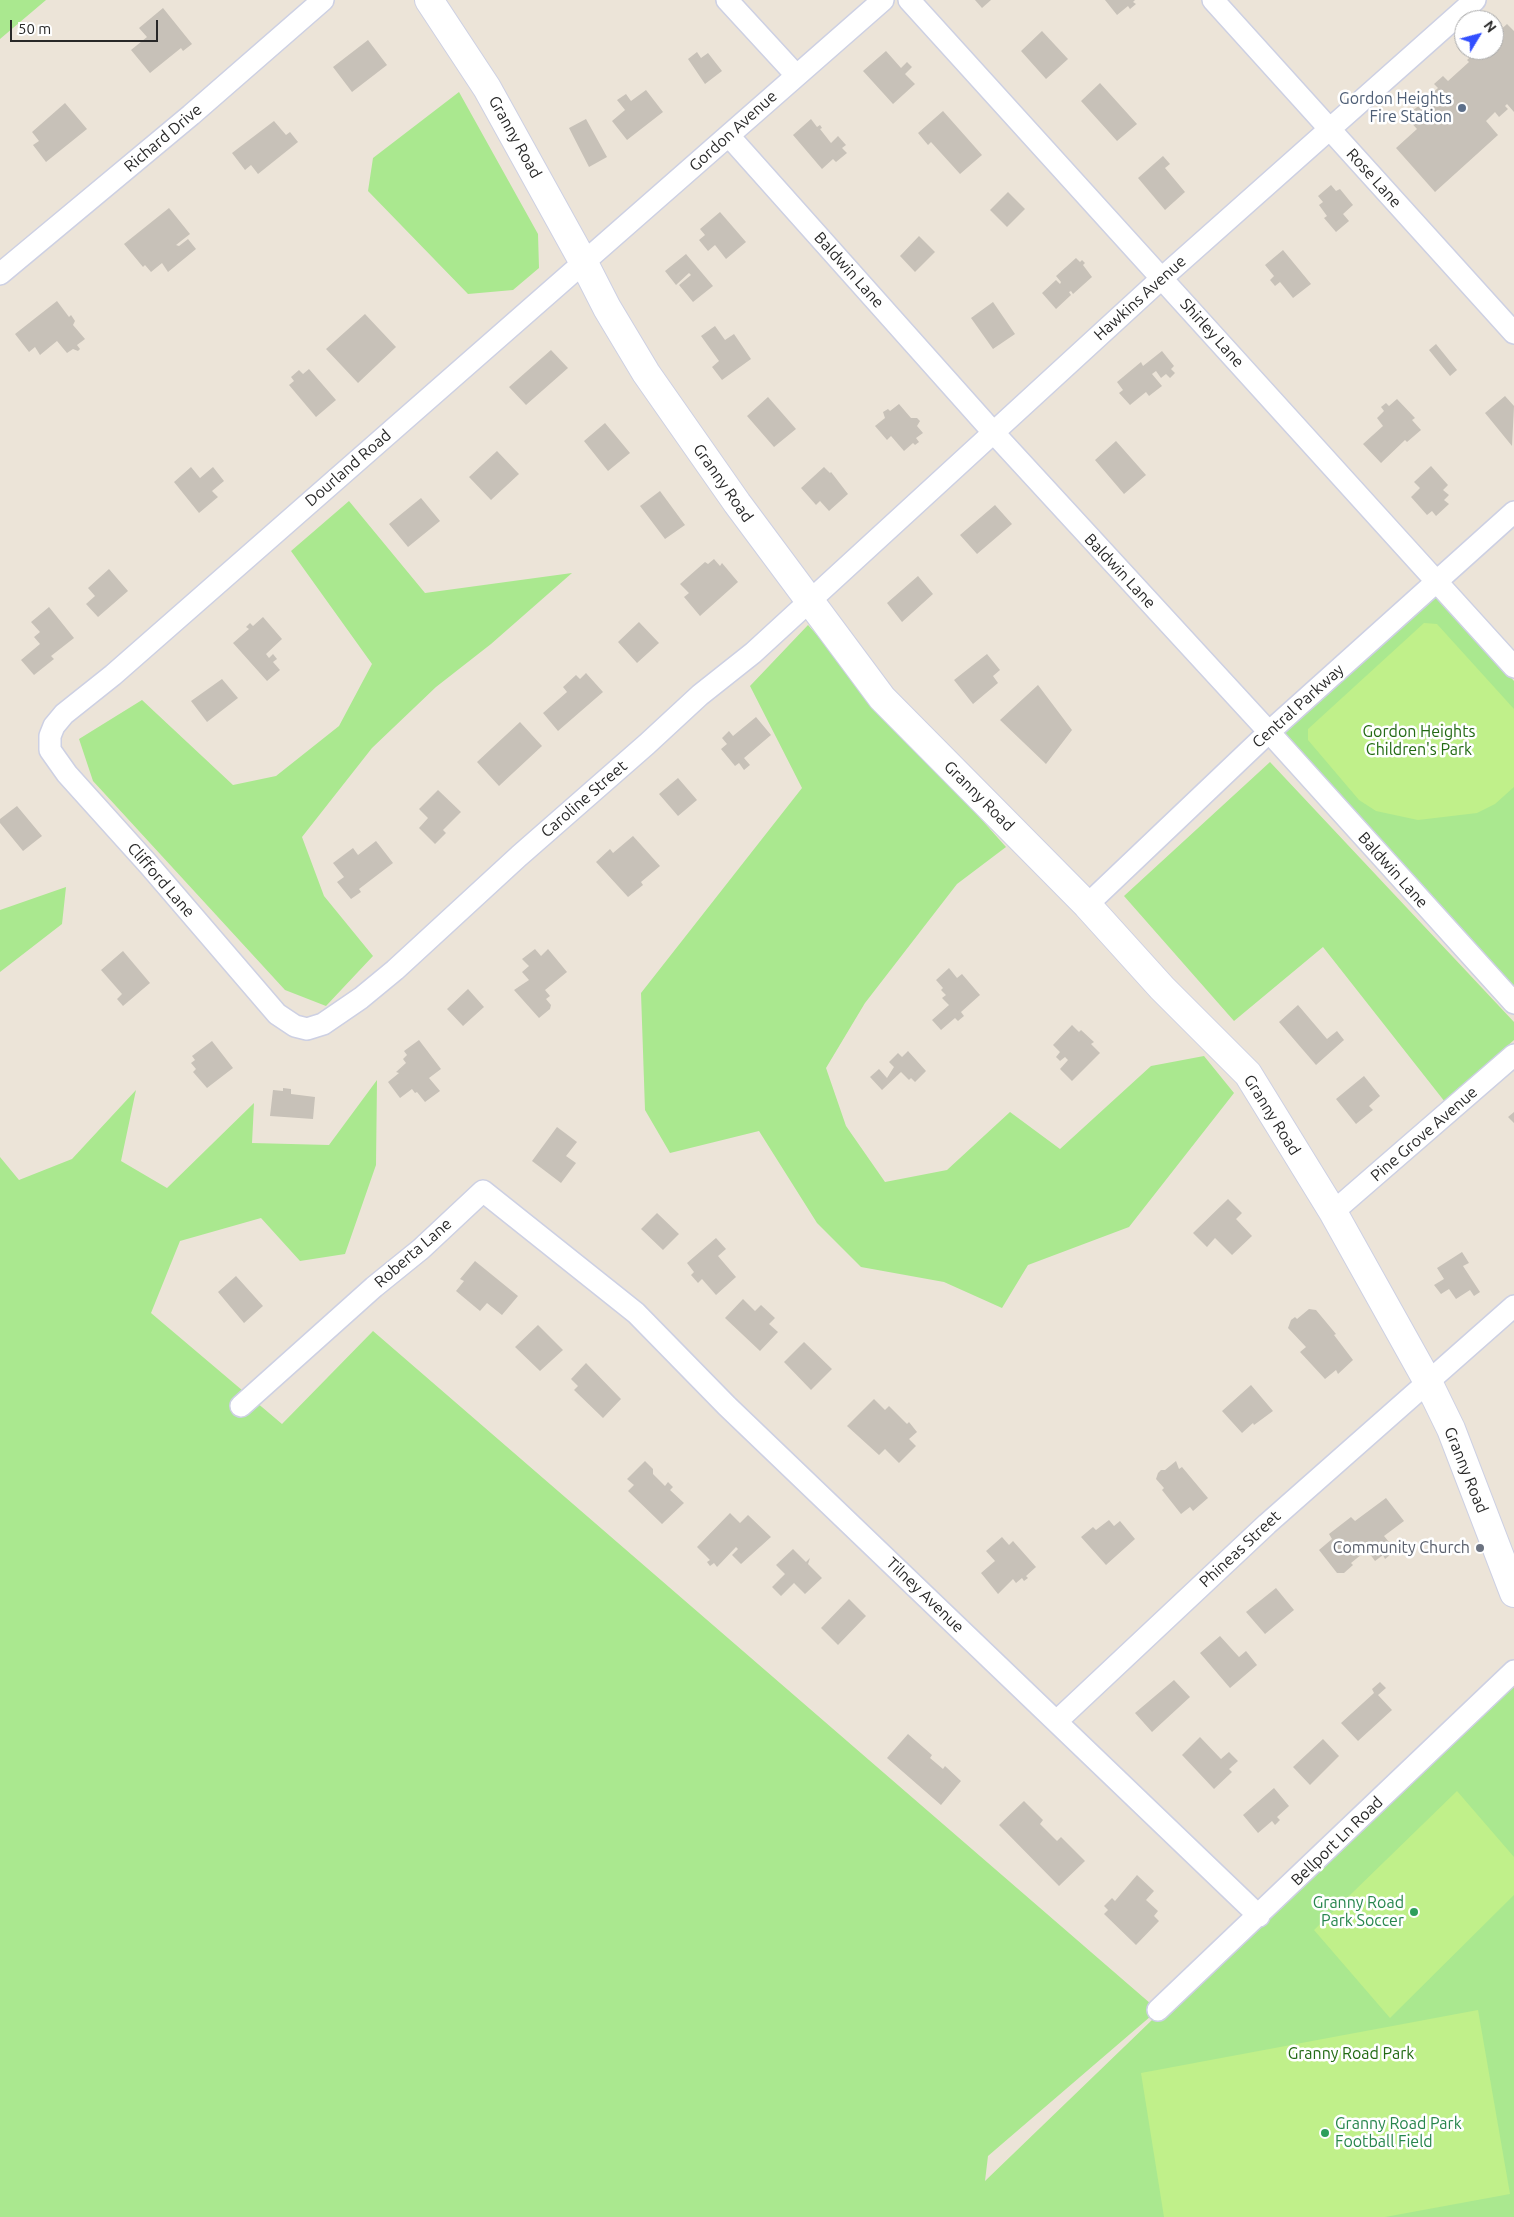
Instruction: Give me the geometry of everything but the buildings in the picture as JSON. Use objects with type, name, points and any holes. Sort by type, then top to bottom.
[{"type":"street","name":"Richard Drive","points":[[0,274],[191,115],[323,0]]},
{"type":"street","name":"Granny Road","points":[[429,0],[488,88],[607,308],[646,373],[737,503],[882,698],[1086,904],[1162,988],[1248,1074],[1333,1212],[1428,1382],[1451,1429],[1514,1593]]},
{"type":"street","points":[[727,0],[796,75]]},
{"type":"street","name":"Gordon Avenue","points":[[584,263],[883,0]]},
{"type":"street","name":"Shirley Lane","points":[[909,0],[1514,667]]},
{"type":"street","name":"Rose Lane","points":[[1213,0],[1514,333]]},
{"type":"street","name":"Hawkins Avenue","points":[[809,601],[1162,278],[1475,0]]},
{"type":"street","name":"Baldwin Lane","points":[[729,136],[993,432],[1269,732],[1514,1003]]},
{"type":"street","name":"Dourland Road","points":[[113,675],[584,263]]},
{"type":"street","name":"Central Parkway","points":[[1086,904],[1269,732],[1514,512]]},
{"type":"street","name":"Caroline Street","points":[[360,998],[395,970],[519,856],[700,695],[753,653],[809,601]]},
{"type":"street","name":"Clifford Lane","points":[[113,675],[64,714],[54,726],[50,736],[50,750],[67,774],[149,865],[277,1014],[295,1026],[307,1029],[323,1024],[360,998]]},
{"type":"street","name":"Pine Grove Avenue","points":[[1333,1212],[1514,1055]]},
{"type":"street","name":"Roberta Lane","points":[[241,1406],[374,1287],[421,1249],[483,1191],[589,1277]]},
{"type":"street","name":"Tilney Avenue","points":[[589,1277],[636,1313],[727,1406],[1259,1916]]},
{"type":"street","name":"Phineas Street","points":[[1057,1721],[1267,1524],[1514,1306]]},
{"type":"street","name":"Bellport Ln Road","points":[[1158,2010],[1259,1916],[1514,1671]]},
{"type":"green space","points":[[0,0],[46,0],[0,39]]},
{"type":"green space","points":[[459,92],[538,234],[539,268],[513,290],[468,294],[368,191],[373,158]]},
{"type":"green space","points":[[349,501],[425,593],[572,573],[491,644],[436,687],[372,748],[302,837],[324,896],[373,956],[326,1006],[285,990],[93,781],[79,739],[142,700],[233,785],[276,776],[339,726],[372,664],[291,551]]},
{"type":"green space","name":"Gordon Heights Children's Park","points":[[1437,594],[1514,681],[1514,990],[1283,732]]},
{"type":"green space","points":[[1424,623],[1437,624],[1514,709],[1514,787],[1495,804],[1477,813],[1418,820],[1376,811],[1359,800],[1308,740],[1308,729]]},
{"type":"green space","points":[[808,625],[1006,847],[957,884],[865,1003],[826,1068],[846,1126],[885,1182],[947,1170],[1010,1112],[1060,1149],[1151,1066],[1204,1056],[1234,1093],[1129,1227],[1028,1265],[1002,1308],[944,1282],[861,1267],[817,1223],[759,1131],[670,1153],[645,1110],[641,993],[802,788],[750,686]]},
{"type":"green space","points":[[1270,762],[1514,1022],[1514,1040],[1445,1102],[1323,947],[1234,1021],[1124,896]]},
{"type":"green space","points":[[66,887],[62,924],[0,972],[0,910]]},
{"type":"green space","name":"Granny Road Park","points":[[377,1080],[376,1165],[345,1254],[300,1261],[261,1218],[180,1241],[151,1313],[282,1424],[373,1331],[1158,2010],[988,2156],[985,2181],[1514,1671],[1514,2217],[0,2217],[0,1157],[19,1180],[72,1159],[136,1090],[121,1161],[167,1188],[254,1103],[252,1143],[329,1145]]},
{"type":"green space","name":"Granny Road Park Soccer","points":[[1457,1791],[1514,1857],[1514,1895],[1390,2018],[1314,1930]]},
{"type":"green space","name":"Granny Road Park Football Field","points":[[1478,2010],[1510,2194],[1385,2217],[1164,2217],[1141,2073]]},
{"type":"place","name":"Gordon Heights Fire Station","points":[[1462,108]]},
{"type":"place","name":"Community Church","points":[[1480,1548]]},
{"type":"place","name":"Granny Road Park Soccer","points":[[1414,1912]]},
{"type":"place","name":"Granny Road Park Football Field","points":[[1325,2133]]}]
